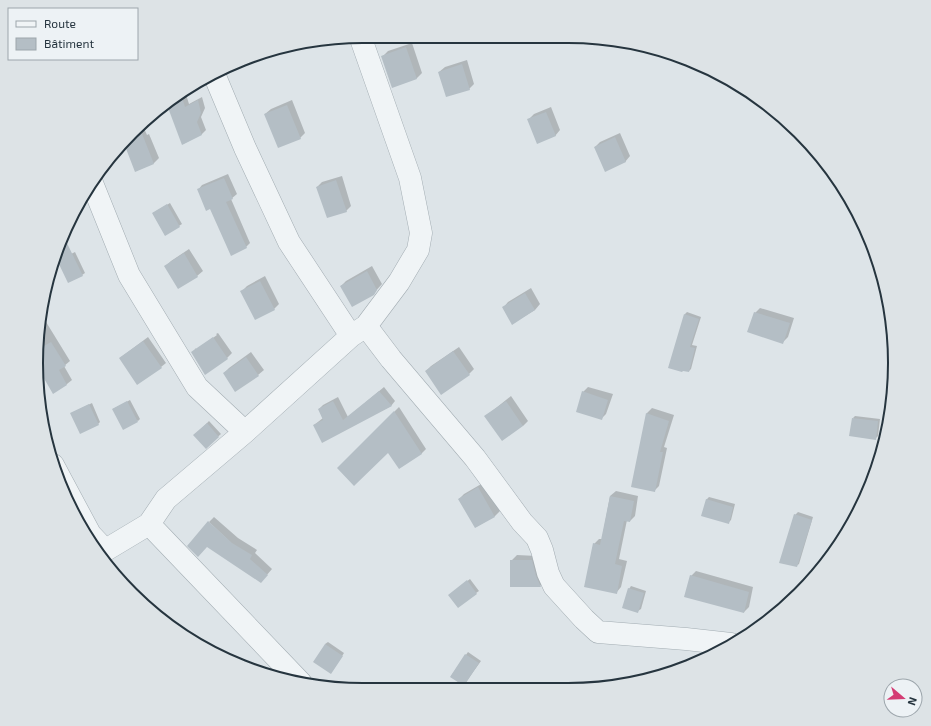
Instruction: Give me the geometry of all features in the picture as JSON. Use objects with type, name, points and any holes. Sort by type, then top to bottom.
[{"type":"street","points":[[104,551],[149,524],[166,499],[245,432],[359,331],[399,282],[418,250],[421,232],[410,178],[362,43]]},
{"type":"street","points":[[216,79],[245,148],[289,242],[359,331],[391,359],[475,458],[522,522],[537,538],[548,573],[554,586],[598,632],[722,643]]},
{"type":"street","points":[[94,189],[129,275],[193,381],[197,387],[245,432]]},
{"type":"street","points":[[149,524],[294,675]]},
{"type":"building","points":[[406,47],[417,79],[392,88],[381,56]]},
{"type":"building","points":[[462,64],[470,90],[446,97],[438,72]]},
{"type":"building","points":[[182,99],[185,107],[198,100],[201,113],[197,122],[202,135],[182,145],[168,109]]},
{"type":"building","points":[[287,105],[301,139],[278,148],[264,114]]},
{"type":"building","points":[[546,112],[556,136],[537,144],[527,119]]},
{"type":"building","points":[[142,132],[154,164],[135,172],[126,148]]},
{"type":"building","points":[[615,137],[626,162],[605,172],[594,147]]},
{"type":"building","points":[[224,178],[233,199],[226,202],[247,248],[231,256],[210,209],[206,211],[197,189]]},
{"type":"building","points":[[336,180],[347,212],[327,218],[316,187]]},
{"type":"building","points":[[167,204],[180,227],[165,236],[152,213]]},
{"type":"building","points":[[67,242],[83,276],[68,283],[59,264]]},
{"type":"building","points":[[184,253],[198,277],[178,289],[164,266]]},
{"type":"building","points":[[367,271],[377,290],[374,295],[352,307],[340,286]]},
{"type":"building","points":[[260,281],[275,310],[255,320],[240,291]]},
{"type":"building","points":[[525,293],[535,310],[512,325],[502,307]]},
{"type":"building","points":[[754,312],[790,323],[783,344],[747,332]]},
{"type":"building","points":[[684,314],[699,319],[690,347],[695,348],[689,372],[682,372],[668,368]]},
{"type":"building","points":[[213,337],[228,359],[205,375],[191,352]]},
{"type":"building","points":[[143,341],[162,368],[137,385],[119,358]]},
{"type":"building","points":[[51,342],[66,366],[59,370],[67,385],[53,394],[44,378],[43,363],[44,346]]},
{"type":"building","points":[[453,351],[470,375],[441,395],[425,371]]},
{"type":"building","points":[[246,357],[259,376],[235,392],[223,373]]},
{"type":"building","points":[[379,391],[392,406],[322,443],[313,425],[323,420],[318,409],[333,401],[343,420]]},
{"type":"building","points":[[582,391],[608,400],[602,420],[576,412]]},
{"type":"building","points":[[127,401],[138,422],[123,430],[112,409]]},
{"type":"building","points":[[506,401],[523,426],[502,441],[484,416]]},
{"type":"building","points":[[89,404],[99,425],[80,434],[70,413]]},
{"type":"building","points":[[394,411],[422,454],[399,469],[388,453],[354,486],[337,468]]},
{"type":"building","points":[[646,413],[669,421],[660,452],[663,452],[655,492],[631,487]]},
{"type":"building","points":[[852,418],[878,421],[876,440],[849,436]]},
{"type":"building","points":[[207,423],[219,437],[206,449],[193,435]]},
{"type":"building","points":[[478,487],[495,517],[475,528],[458,499]]},
{"type":"building","points":[[610,496],[634,501],[630,522],[624,521],[615,564],[622,566],[617,594],[584,587],[593,543],[600,545]]},
{"type":"building","points":[[706,499],[733,507],[729,524],[701,516]]},
{"type":"building","points":[[794,514],[812,520],[797,567],[779,563]]},
{"type":"building","points":[[208,521],[232,543],[252,555],[250,559],[268,575],[261,583],[207,547],[198,557],[187,546]]},
{"type":"building","points":[[510,560],[532,560],[536,576],[541,587],[510,587]]},
{"type":"building","points":[[690,575],[749,592],[744,613],[684,597]]},
{"type":"building","points":[[467,580],[477,594],[458,608],[448,595]]},
{"type":"building","points":[[628,588],[644,593],[638,613],[622,608]]},
{"type":"building","points":[[325,644],[343,656],[331,674],[313,662]]},
{"type":"building","points":[[465,654],[479,663],[466,683],[459,683],[450,677]]}]
